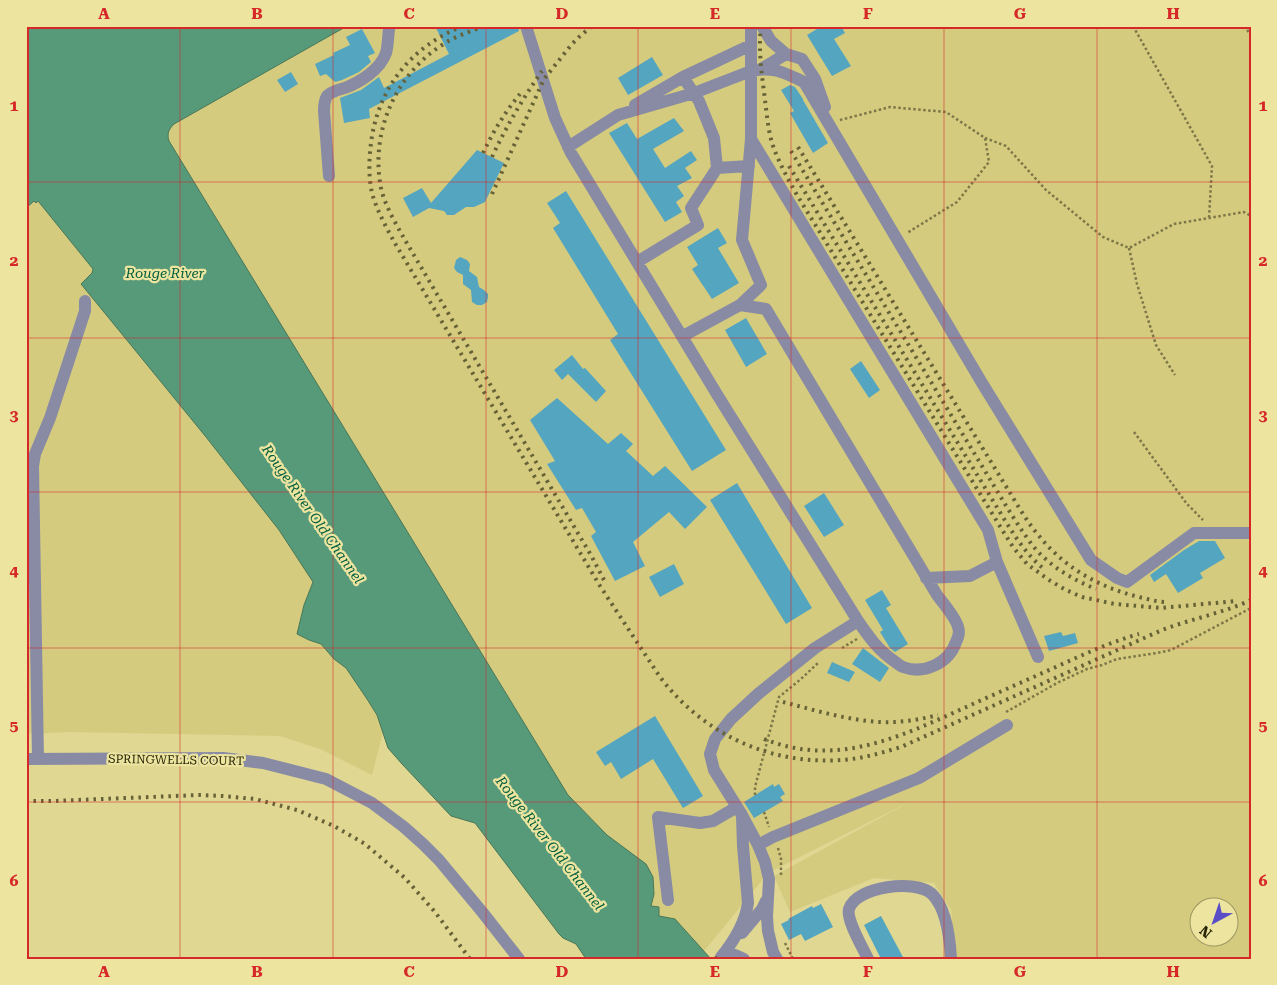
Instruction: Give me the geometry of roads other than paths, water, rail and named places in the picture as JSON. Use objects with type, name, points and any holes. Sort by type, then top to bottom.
[{"type":"street","points":[[329,176],[324,101],[334,91],[355,83],[380,64],[386,53],[390,26]]},
{"type":"street","points":[[526,26],[555,118],[568,147],[636,262],[858,621],[877,647],[903,667],[915,669],[931,668],[943,662],[954,650],[958,637],[958,628],[950,613],[926,578],[766,309],[740,305]]},
{"type":"street","points":[[683,336],[740,305],[762,285],[742,240],[756,70],[751,45],[751,26]]},
{"type":"street","points":[[762,26],[771,40],[786,54],[802,59],[815,78],[833,129]]},
{"type":"street","points":[[568,147],[683,77],[751,45]]},
{"type":"street","points":[[618,115],[694,93],[756,70],[786,54]]},
{"type":"street","points":[[756,70],[779,70],[804,82],[992,400],[1091,560],[1117,578],[1127,582],[1194,533],[1251,533]]},
{"type":"street","points":[[636,262],[698,225],[691,208],[717,168],[714,138],[699,101],[683,77]]},
{"type":"street","points":[[751,138],[988,530],[997,562],[1038,657]]},
{"type":"street","points":[[717,168],[749,166]]},
{"type":"street","points":[[32,759],[33,466],[35,454],[50,418],[85,311],[85,301]]},
{"type":"street","points":[[926,578],[970,576],[997,562]]},
{"type":"street","points":[[777,959],[773,952],[766,917],[769,887],[765,862],[758,845],[714,770],[710,754],[715,739],[731,718],[815,648],[858,621]]},
{"type":"street","points":[[758,845],[773,837],[919,778],[1007,726]]},
{"type":"street","name":"SPRINGWELLS COURT","points":[[32,759],[223,758],[263,762],[326,779],[372,803],[423,844],[439,860],[519,959]]},
{"type":"street","points":[[668,900],[658,817],[700,823],[712,821],[739,811]]},
{"type":"street","points":[[723,955],[737,936],[747,911],[748,903],[739,811]]},
{"type":"street","points":[[868,959],[849,918],[850,909],[855,900],[865,893],[884,888],[903,887],[923,888],[932,895],[940,907],[950,938],[949,958]]},
{"type":"street","points":[[723,955],[752,922],[768,899]]},
{"type":"street","points":[[723,955],[727,953],[733,954],[744,959]]},
{"type":"water","name":"Rouge River","points":[[26,26],[347,26],[174,124],[168,132],[169,141],[568,795],[607,835],[646,864],[653,877],[654,894],[651,906],[659,907],[659,916],[675,919],[711,959],[586,959],[576,944],[559,934],[475,823],[451,816],[388,748],[377,715],[346,668],[334,659],[321,644],[297,634],[304,605],[313,582],[279,530],[81,284],[92,273],[93,269],[38,201],[36,203],[34,201],[26,208]]},
{"type":"railway","points":[[463,26],[445,34],[415,55],[392,83],[383,100],[376,117],[370,150],[370,179],[374,200],[396,245],[600,586],[660,677],[696,715],[717,730],[740,742],[764,751],[789,757],[815,760],[841,760],[864,757],[901,747],[1162,630],[1229,609],[1251,600]]},
{"type":"railway","points":[[484,26],[442,45],[411,72],[399,89],[383,126],[379,147],[381,188],[388,208],[405,240],[605,582]]},
{"type":"railway","points":[[492,194],[544,79],[572,44],[592,26]]},
{"type":"railway","points":[[761,26],[761,63],[768,123],[778,159],[797,195],[1001,528],[1027,564],[1066,590],[1082,597],[1115,604],[1161,608],[1236,601]]},
{"type":"railway","points":[[492,157],[515,113],[542,71]]},
{"type":"railway","points":[[483,153],[500,122],[520,94]]},
{"type":"railway","points":[[798,147],[1018,507],[1035,531],[1060,558],[1084,575],[1124,593],[1166,602]]},
{"type":"railway","points":[[791,151],[1024,534],[1036,550],[1051,564],[1068,576],[1096,589]]},
{"type":"railway","points":[[789,166],[1008,525],[1024,549],[1044,569]]},
{"type":"railway","points":[[764,739],[791,747],[817,750],[842,750],[867,745],[916,729],[1088,653],[1139,634]]},
{"type":"railway","points":[[783,702],[867,721],[908,721],[938,715]]},
{"type":"railway","points":[[26,801],[199,795],[255,799],[297,810],[334,826],[365,844],[405,878],[435,912],[470,959]]},
{"type":"water label","name":"Rouge River Old Channel","points":[[313,514]]},
{"type":"water label","name":"Rouge River Old Channel","points":[[550,843]]}]
